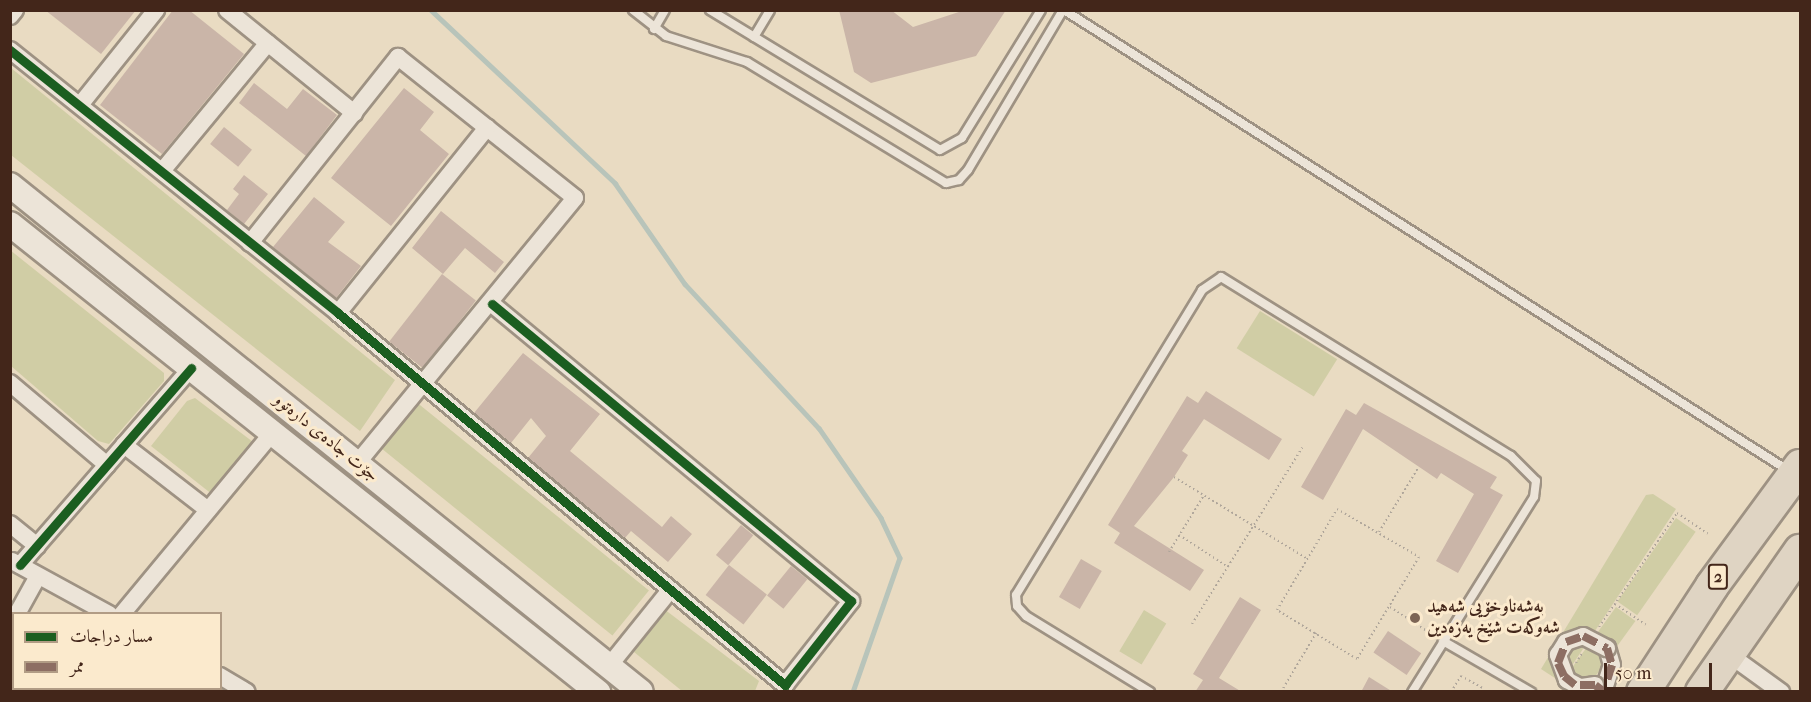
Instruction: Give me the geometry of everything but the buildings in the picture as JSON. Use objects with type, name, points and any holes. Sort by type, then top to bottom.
[{"type":"highway","name":"2","points":[[1642,692],[1712,586],[1797,470]]},
{"type":"highway","points":[[1702,692],[1800,551]]},
{"type":"main road","name":"جۆت جادەی دارەتوو","points":[[10,185],[641,692]]},
{"type":"main road","name":"جۆت جادەی دارەتوو","points":[[10,224],[598,692]]},
{"type":"main road","points":[[445,570],[462,548]]},
{"type":"street","points":[[10,16],[15,10]]},
{"type":"street","points":[[80,105],[156,10]]},
{"type":"street","points":[[227,10],[354,113]]},
{"type":"street","points":[[162,171],[268,43]]},
{"type":"street","points":[[10,50],[338,313],[785,685],[851,601],[492,304]]},
{"type":"street","points":[[250,243],[398,57],[575,198],[492,304],[357,463]]},
{"type":"street","points":[[338,313],[487,128]]},
{"type":"street","points":[[105,612],[15,562],[37,546],[191,368]]},
{"type":"street","points":[[10,383],[107,465]]},
{"type":"street","points":[[124,612],[273,432]]},
{"type":"street","points":[[124,445],[208,510]]},
{"type":"street","points":[[10,524],[37,546]]},
{"type":"street","points":[[18,612],[38,576]]},
{"type":"street","points":[[609,666],[670,590]]},
{"type":"street","points":[[1574,637],[1592,637],[1606,648],[1612,665],[1605,689],[1595,685],[1575,685],[1558,663],[1560,649],[1574,637]]},
{"type":"street","points":[[1727,653],[1781,692]]},
{"type":"street","points":[[222,677],[247,692]]},
{"type":"lane","points":[[633,10],[654,29],[679,42],[747,62],[946,183],[959,180],[968,170],[1064,10],[1797,470]]},
{"type":"lane","points":[[654,29],[665,10]]},
{"type":"lane","points":[[710,10],[940,150],[962,138],[1041,10]]},
{"type":"lane","points":[[754,37],[770,10]]},
{"type":"lane","points":[[1150,692],[1026,616],[1017,606],[1016,595],[1202,290],[1221,277],[1511,456],[1532,474],[1536,482],[1534,497],[1412,692]]},
{"type":"lane","points":[[1443,641],[1531,692]]},
{"type":"path","points":[[1192,624],[1302,448]]},
{"type":"path","points":[[1379,532],[1418,468]]},
{"type":"path","points":[[1174,477],[1308,559]]},
{"type":"path","points":[[1169,552],[1203,495]]},
{"type":"path","points":[[1337,509],[1379,532],[1419,557],[1357,659],[1277,610],[1337,509]]},
{"type":"path","points":[[1596,632],[1677,513],[1708,534]]},
{"type":"path","points":[[1179,535],[1228,567]]},
{"type":"path","points":[[1615,603],[1646,625]]},
{"type":"path","points":[[1389,607],[1443,641]]},
{"type":"path","points":[[1281,692],[1316,633]]},
{"type":"path","points":[[1571,671],[1589,642]]},
{"type":"path","points":[[1451,692],[1461,676],[1490,692]]},
{"type":"shaded area","points":[[11,68],[395,380],[360,431],[11,155]]},
{"type":"shaded area","points":[[10,250],[164,373],[164,381],[109,444],[98,441],[11,366]]},
{"type":"shaded area","points":[[1260,311],[1337,359],[1314,397],[1237,348]]},
{"type":"shaded area","points":[[195,398],[257,445],[213,495],[151,446],[187,401]]},
{"type":"shaded area","points":[[415,401],[649,590],[612,635],[378,446]]},
{"type":"shaded area","points":[[1653,494],[1676,509],[1561,682],[1541,669],[1646,495]]},
{"type":"shaded area","points":[[1676,518],[1696,532],[1637,615],[1617,602]]},
{"type":"shaded area","points":[[1616,607],[1635,621],[1584,692],[1564,678]]},
{"type":"shaded area","points":[[664,609],[759,681],[755,691],[682,691],[634,652]]},
{"type":"shaded area","points":[[1144,610],[1166,623],[1142,665],[1119,651]]},
{"type":"waterway","points":[[431,10],[615,183],[685,284],[819,428],[881,518],[900,558],[853,692]]},
{"type":"marked path","points":[[1604,692],[1595,685],[1575,685],[1564,676],[1558,663],[1566,642],[1583,636],[1607,648],[1612,665],[1605,686]]},
{"type":"cycle path","points":[[10,50],[338,313],[785,685],[851,601],[492,304]]},
{"type":"cycle path","points":[[20,565],[191,368]]},
{"type":"place","name":"بەشەناوخۆیی شەهید شەوکەت شێخ یەزەدین","points":[[1415,618]]}]
